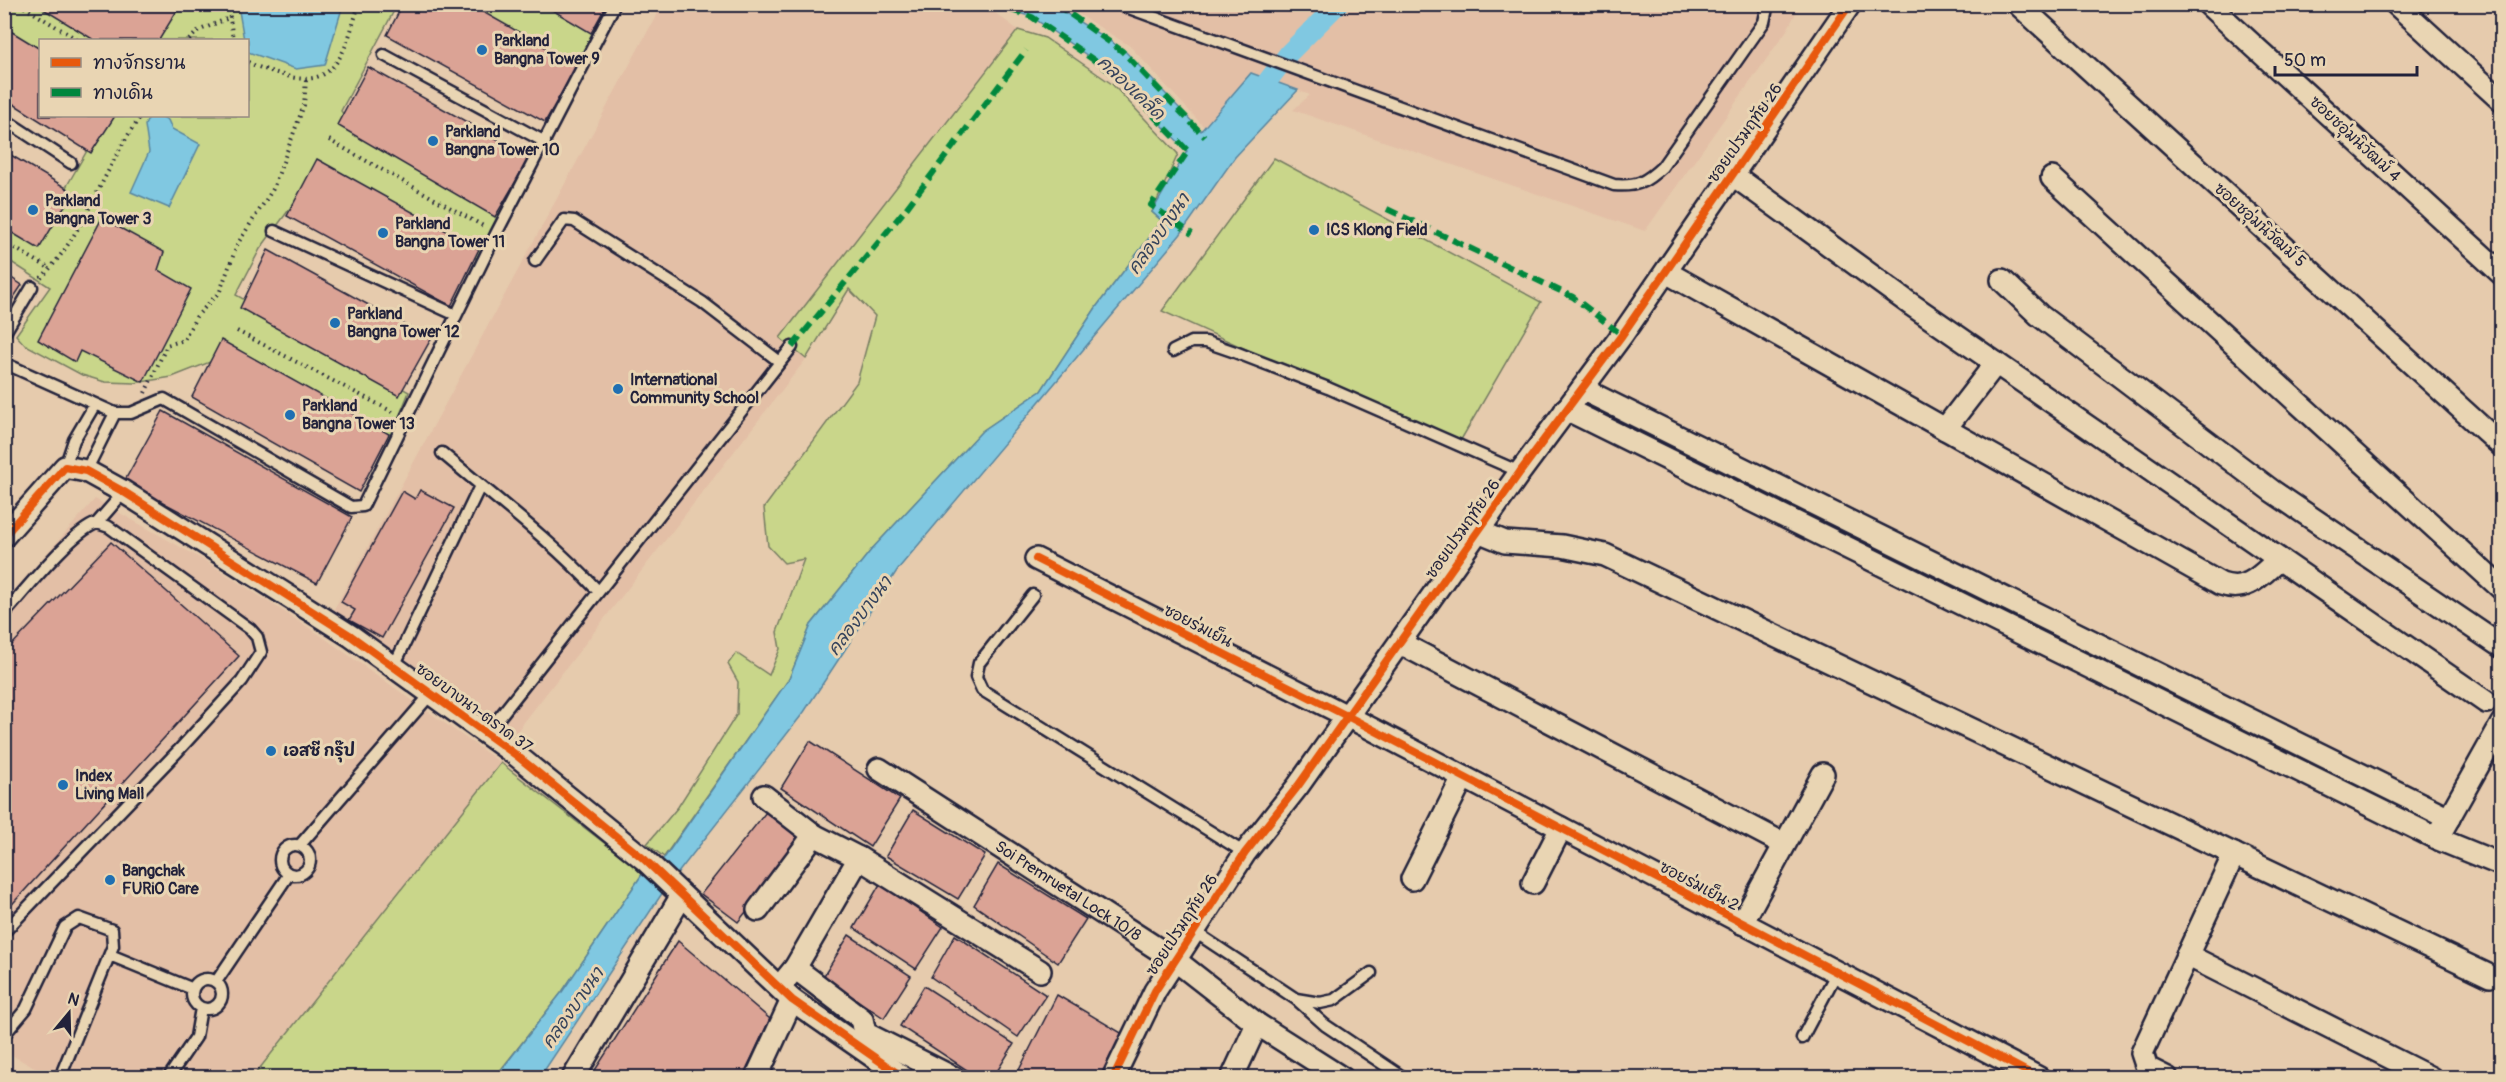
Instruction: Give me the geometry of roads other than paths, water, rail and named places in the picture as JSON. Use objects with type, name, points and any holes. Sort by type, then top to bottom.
[{"type":"street","name":"ซอยเปรมฤทัย 26","points":[[1113,1077],[1155,991],[1245,853],[1298,786],[1520,472],[1666,272],[1851,4]]},
{"type":"street","name":"ซอยชอุ่มนิวัฒม์ 5","points":[[2018,4],[2502,446]]},
{"type":"street","name":"ซอยชอุ่มนิวัฒม์ 4","points":[[2208,4],[2502,274]]},
{"type":"street","points":[[2396,4],[2502,101]]},
{"type":"street","points":[[1733,175],[1996,363],[2486,702]]},
{"type":"street","points":[[2052,178],[2502,589]]},
{"type":"street","points":[[1666,272],[2221,584],[2233,588],[2247,586],[2279,559]]},
{"type":"street","points":[[2002,280],[2039,315],[2272,491],[2502,647]]},
{"type":"street","points":[[1946,429],[1996,363]]},
{"type":"street","points":[[1582,389],[2449,818]]},
{"type":"street","points":[[1566,410],[2438,839],[2502,865]]},
{"type":"street","points":[[1717,483],[1728,462]]},
{"type":"street","points":[[4,536],[65,467]]},
{"type":"street","name":"ซอยบางนา-ตราด 37","points":[[65,467],[86,471],[124,492],[285,592],[487,733],[644,859],[786,993],[882,1071],[904,1077]]},
{"type":"street","points":[[1829,538],[1839,517]]},
{"type":"street","points":[[1478,531],[1505,542],[1562,546],[1605,555],[2490,976]]},
{"type":"street","name":"ซอยร่มเย็น","points":[[1036,559],[1347,717]]},
{"type":"street","points":[[2018,632],[2030,611]]},
{"type":"street","points":[[1400,643],[1784,844]]},
{"type":"street","points":[[2213,728],[2223,706]]},
{"type":"street","name":"ซอยร่มเย็น 2","points":[[1347,717],[2039,1077]]},
{"type":"street","points":[[2438,839],[2449,818],[2495,750],[2502,723]]},
{"type":"street","name":"Soi Premruetal Lock 10/8","points":[[879,769],[1176,960],[1257,1024],[1342,1077]]},
{"type":"street","points":[[1742,923],[1823,774]]},
{"type":"street","points":[[1412,879],[1463,777]]},
{"type":"street","points":[[764,796],[814,835],[859,858],[1040,971]]},
{"type":"street","points":[[1533,883],[1561,828]]},
{"type":"street","points":[[758,910],[814,835]]},
{"type":"street","points":[[2167,1077],[2147,1068],[2142,1053],[2234,854]]},
{"type":"street","points":[[756,1077],[795,968],[859,858]]},
{"type":"street","points":[[573,1077],[678,893]]},
{"type":"street","points":[[2187,955],[2431,1077]]},
{"type":"street","points":[[795,968],[862,1019],[865,1033],[954,1077]]},
{"type":"street","points":[[1232,1077],[1257,1024]]},
{"type":"lane","points":[[4,363],[94,406],[115,413],[132,413],[164,399],[351,507],[358,508],[367,503],[405,418],[496,234],[615,4]]},
{"type":"lane","points":[[1118,4],[1319,79],[1614,184],[1629,187],[1642,184],[1662,167],[1764,22],[1768,4]]},
{"type":"lane","points":[[384,55],[545,142]]},
{"type":"lane","points":[[4,119],[71,162]]},
{"type":"lane","points":[[535,261],[564,220],[574,221],[702,302],[780,362]]},
{"type":"lane","points":[[274,231],[456,315]]},
{"type":"lane","points":[[4,334],[32,287]]},
{"type":"lane","points":[[1173,351],[1191,342],[1206,342],[1235,352],[1328,388],[1520,472]]},
{"type":"lane","points":[[487,733],[792,347]]},
{"type":"lane","points":[[65,467],[74,440],[94,406]]},
{"type":"lane","points":[[86,471],[115,413]]},
{"type":"lane","points":[[442,453],[572,563],[598,591]]},
{"type":"lane","points":[[394,666],[480,486]]},
{"type":"lane","points":[[4,614],[68,545],[88,527],[97,523],[124,492]]},
{"type":"lane","points":[[4,932],[178,751],[242,681],[261,652],[257,637],[250,629],[109,527],[97,523]]},
{"type":"lane","points":[[1033,595],[979,663],[976,677],[982,690],[1245,853]]},
{"type":"lane","points":[[300,846],[430,695]]},
{"type":"lane","points":[[290,846],[300,846],[310,856],[310,865],[299,875],[289,874],[282,868],[282,853],[290,846]]},
{"type":"lane","points":[[216,981],[289,874]]},
{"type":"lane","points":[[4,1035],[26,1009],[65,927],[79,918],[112,930],[113,946],[63,1070],[63,1077]]},
{"type":"lane","points":[[1195,932],[1296,999],[1324,1025],[1404,1077]]},
{"type":"lane","points":[[110,954],[193,989]]},
{"type":"lane","points":[[1802,1038],[1837,972]]},
{"type":"lane","points":[[1296,999],[1320,1003],[1334,1000],[1371,974]]},
{"type":"lane","points":[[202,980],[216,981],[223,994],[219,1004],[211,1009],[201,1008],[194,1001],[193,989],[202,980]]},
{"type":"lane","points":[[168,1077],[196,1037],[201,1008]]},
{"type":"water","points":[[238,5],[343,5],[325,65],[296,69],[249,52],[249,39],[244,39]]},
{"type":"water","points":[[993,5],[1053,5],[1124,50],[1201,131],[1251,73],[1298,90],[1235,157],[1180,235],[898,569],[804,712],[663,892],[540,1077],[495,1078],[562,992],[643,873],[665,857],[789,679],[811,625],[872,549],[982,431],[1041,391],[1097,306],[1162,221],[1152,212],[1187,151],[1111,72],[1032,17]]},
{"type":"water","points":[[149,117],[163,117],[168,120],[172,129],[200,144],[169,208],[131,192],[149,152],[145,125]]},
{"type":"waterway","points":[[1254,99],[1289,53],[1338,4]]},
{"type":"place","name":"Parkland Bangna Tower 9","points":[[482,50]]},
{"type":"place","name":"Parkland Bangna Tower 10","points":[[433,141]]},
{"type":"place","name":"Parkland Bangna Tower 3","points":[[33,210]]},
{"type":"place","name":"ICS Klong Field","points":[[1314,230]]},
{"type":"place","name":"Parkland Bangna Tower 11","points":[[383,233]]},
{"type":"place","name":"Parkland Bangna Tower 12","points":[[335,323]]},
{"type":"place","name":"International Community School","points":[[618,389]]},
{"type":"place","name":"Parkland Bangna Tower 13","points":[[290,415]]},
{"type":"place","name":"เอสซี กรุ๊ป","points":[[271,751]]},
{"type":"place","name":"Index Living Mall","points":[[63,785]]},
{"type":"place","name":"Bangchak FURiO Care","points":[[110,880]]},
{"type":"water label","name":"คลองเคล็ด","points":[[1131,88]]},
{"type":"water label","name":"คลองบางนา","points":[[1159,234]]},
{"type":"water label","name":"คลองบางนา","points":[[860,616]]},
{"type":"water label","name":"คลองบางนา","points":[[573,1008]]}]
